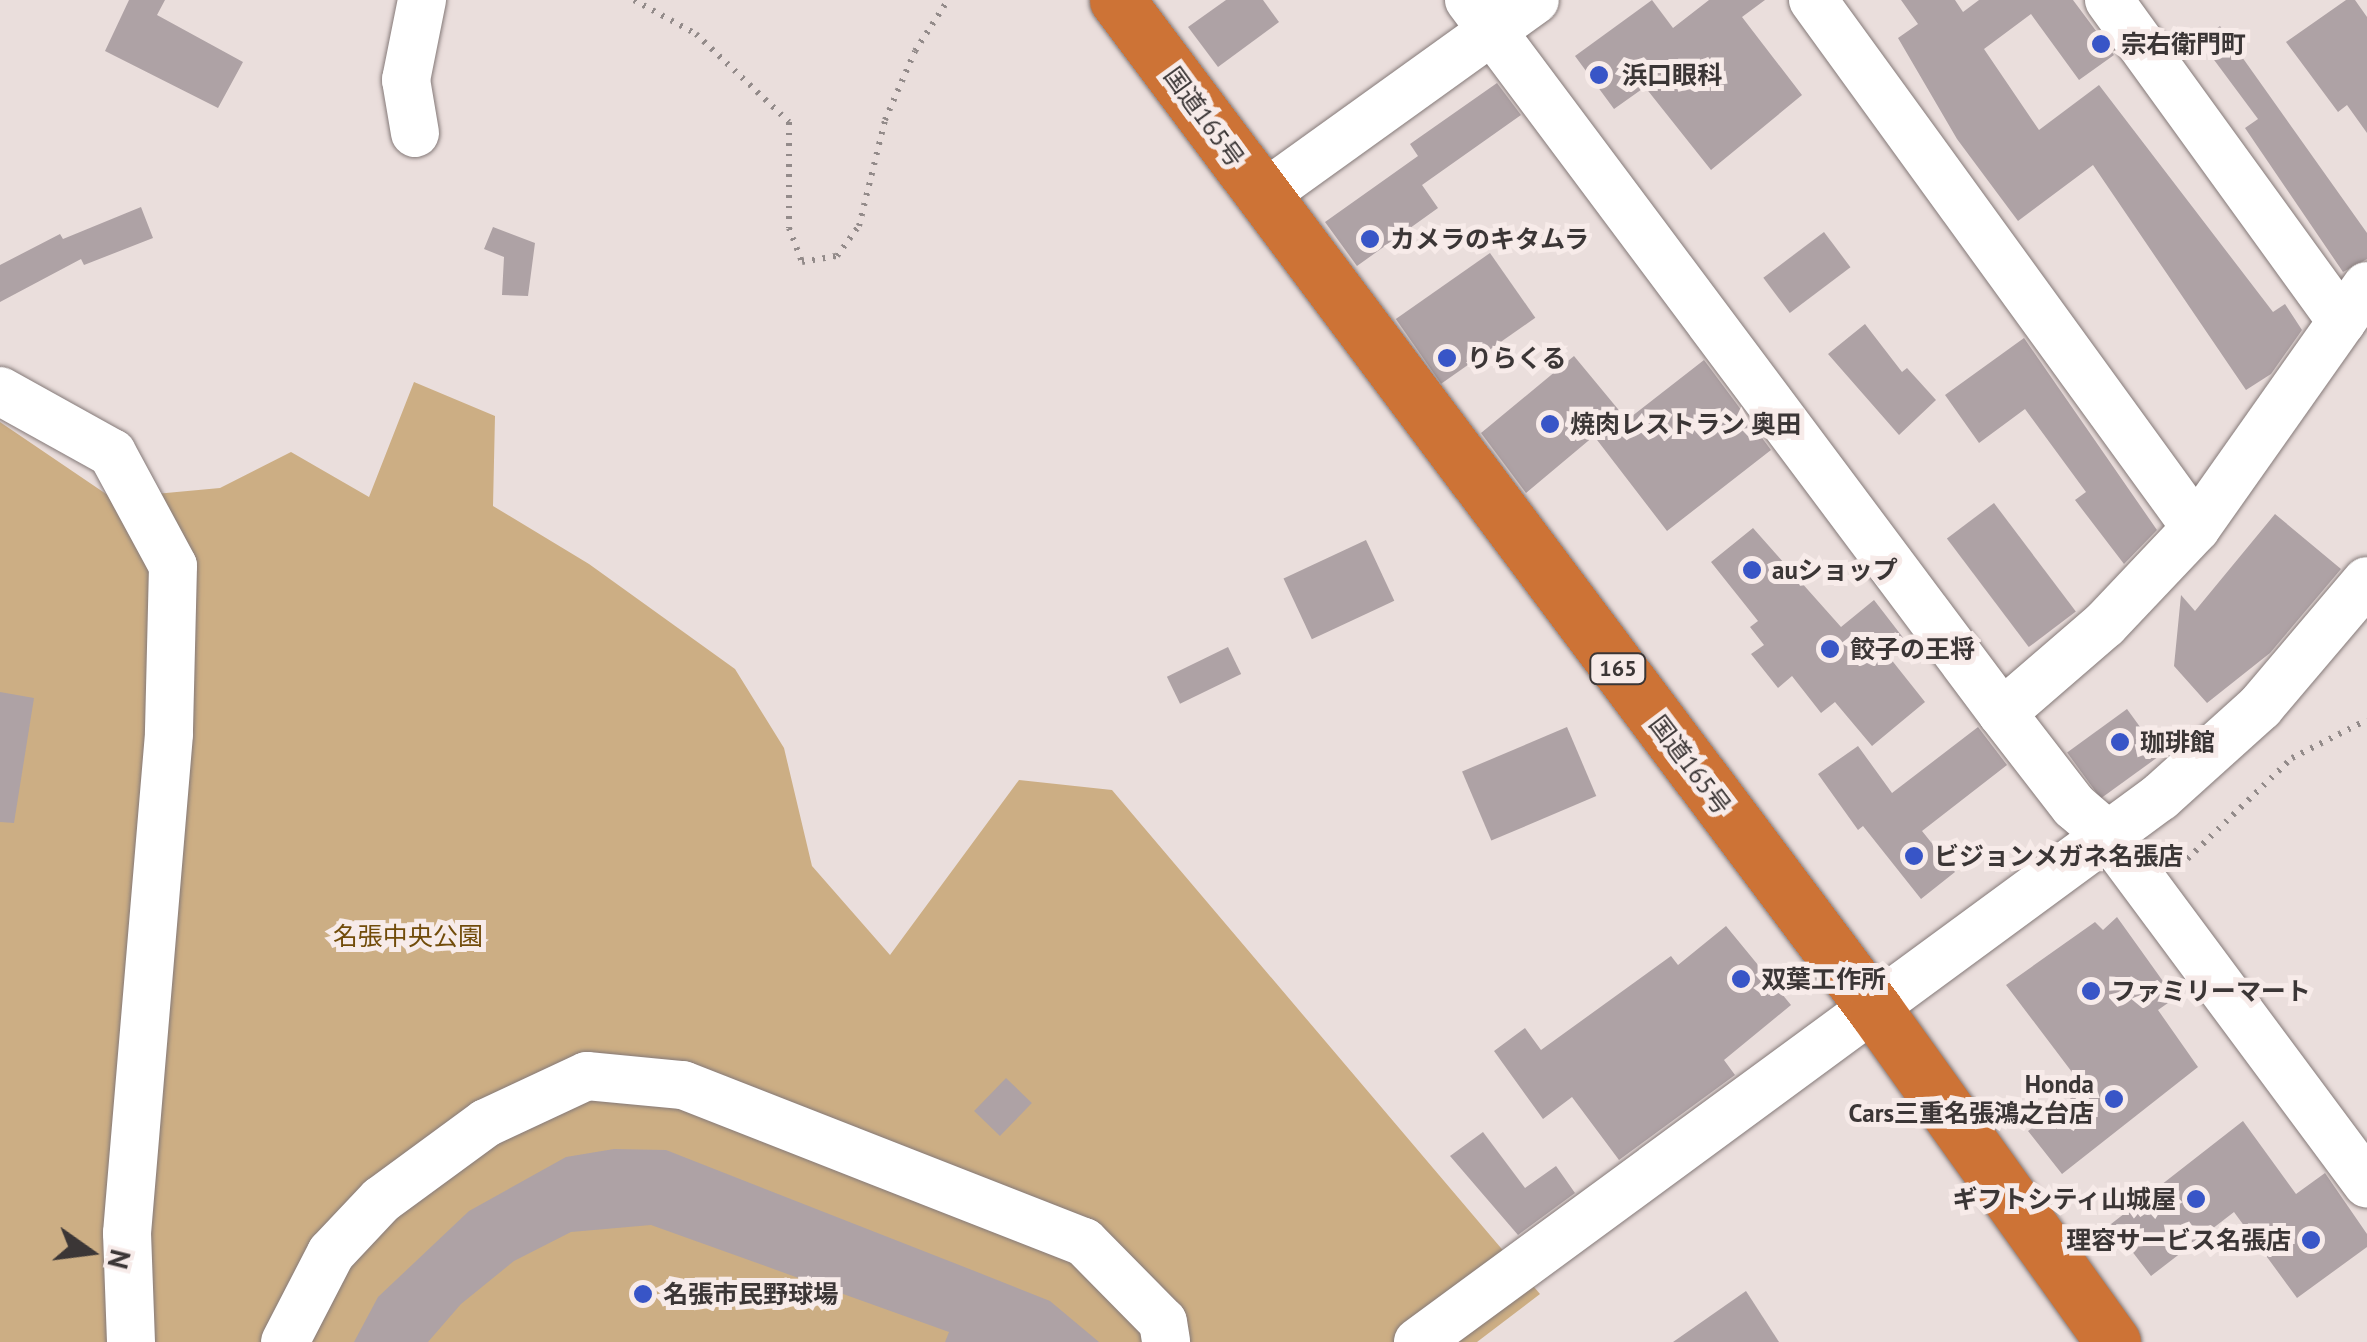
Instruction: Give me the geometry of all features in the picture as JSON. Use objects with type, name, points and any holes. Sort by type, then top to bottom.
[{"type":"highway","name":"国道165号","points":[[1117,0],[1876,1012],[2113,1342]]},
{"type":"street","points":[[415,133],[406,80],[422,0]]},
{"type":"street","points":[[1262,196],[1480,15],[1534,0]]},
{"type":"street","points":[[1812,0],[2196,528]]},
{"type":"street","points":[[2002,713],[2105,624],[2196,528],[2355,304],[2109,0]]},
{"type":"street","points":[[1480,15],[2002,713],[2074,806],[2109,836],[2367,1184]]},
{"type":"street","points":[[0,392],[112,453],[173,566],[169,734],[127,1233],[130,1342]]},
{"type":"street","points":[[1418,1342],[1876,1012],[2109,836],[2260,707],[2367,581]]},
{"type":"street","points":[[285,1342],[332,1253],[381,1200],[486,1123],[586,1076],[684,1086],[1084,1242],[1163,1322],[1166,1342]]},
{"type":"path","points":[[634,0],[696,34],[790,122],[789,228],[802,262],[837,256],[859,226],[885,120],[915,50],[948,0]]},
{"type":"path","points":[[2189,878],[2178,863],[2292,758],[2367,720]]},
{"type":"green space","name":"名張中央公園","points":[[414,382],[495,416],[493,506],[589,564],[735,669],[784,748],[812,866],[890,955],[1019,780],[1112,790],[1540,1294],[1477,1342],[0,1342],[0,422],[112,498],[220,488],[291,452],[369,497]]},
{"type":"building","points":[[129,0],[165,0],[157,15],[243,62],[218,108],[105,51]]},
{"type":"building","points":[[1226,0],[1263,0],[1279,22],[1218,67],[1188,27]]},
{"type":"building","points":[[1652,0],[1673,28],[1709,0],[1765,0],[1742,17],[1802,95],[1711,170],[1645,87],[1614,109],[1575,56]]},
{"type":"building","points":[[1901,0],[1955,0],[1963,12],[1979,0],[2073,0],[2114,55],[2079,80],[2031,14],[1984,49],[2039,130],[2099,85],[2273,312],[2285,304],[2302,330],[2271,374],[2246,390],[2093,165],[2018,221],[1957,139],[1898,38],[1918,24]]},
{"type":"building","points":[[2346,0],[2355,0],[2367,17],[2367,133],[2347,105],[2338,112],[2286,42]]},
{"type":"building","points":[[2220,26],[2367,233],[2367,259],[2343,272],[2245,128],[2258,119],[2200,41]]},
{"type":"building","points":[[1497,83],[1521,115],[1422,185],[1438,208],[1357,266],[1325,222],[1418,156],[1410,144]]},
{"type":"building","points":[[141,207],[153,238],[84,265],[81,259],[0,302],[0,265],[60,234],[63,239]]},
{"type":"building","points":[[493,227],[535,243],[528,296],[502,295],[504,257],[484,249]]},
{"type":"building","points":[[1824,232],[1850,267],[1790,313],[1763,278]]},
{"type":"building","points":[[1490,253],[1535,318],[1441,384],[1396,319]]},
{"type":"building","points":[[1865,324],[1902,372],[1907,368],[1936,400],[1899,435],[1828,354]]},
{"type":"building","points":[[2024,338],[2157,530],[2124,564],[2075,500],[2086,492],[2025,409],[1979,443],[1945,395]]},
{"type":"building","points":[[1574,356],[1627,420],[1704,360],[1771,450],[1667,531],[1594,436],[1526,493],[1481,433]]},
{"type":"building","points":[[1994,503],[2076,612],[2029,647],[1947,539]]},
{"type":"building","points":[[2275,514],[2341,569],[2270,653],[2207,703],[2174,666],[2181,595],[2195,611]]},
{"type":"building","points":[[1753,528],[1841,627],[1874,600],[1908,644],[1890,658],[1925,702],[1872,746],[1835,702],[1821,713],[1792,676],[1778,688],[1751,654],[1764,645],[1750,627],[1758,621],[1711,562]]},
{"type":"building","points":[[1366,540],[1394,601],[1312,639],[1284,578]]},
{"type":"building","points":[[1228,647],[1241,674],[1180,704],[1167,677]]},
{"type":"building","points":[[0,692],[34,698],[14,823],[0,822]]},
{"type":"building","points":[[2127,709],[2161,755],[2101,799],[2067,752]]},
{"type":"building","points":[[1567,727],[1596,796],[1491,841],[1462,772]]},
{"type":"building","points":[[1978,727],[2007,765],[1922,831],[1955,872],[1921,899],[1863,826],[1858,830],[1818,774],[1858,746],[1892,793]]},
{"type":"building","points":[[2117,917],[2175,998],[2158,1010],[2198,1067],[2062,1174],[2028,1131],[2084,1088],[2006,985],[2095,922],[2103,930]]},
{"type":"building","points":[[1726,926],[1791,1005],[1724,1060],[1735,1075],[1619,1160],[1572,1097],[1543,1119],[1494,1051],[1525,1028],[1541,1050],[1671,956],[1678,965]]},
{"type":"building","points":[[1006,1078],[1032,1103],[1000,1136],[974,1111]]},
{"type":"building","points":[[2243,1121],[2296,1194],[2325,1173],[2367,1234],[2367,1247],[2297,1298],[2234,1212],[2151,1276],[2111,1224]]},
{"type":"building","points":[[1483,1132],[1525,1188],[1556,1166],[1575,1193],[1518,1235],[1450,1156]]},
{"type":"building","points":[[614,1149],[666,1150],[1050,1301],[1099,1342],[945,1342],[949,1332],[651,1225],[571,1232],[514,1261],[461,1304],[428,1342],[354,1342],[378,1297],[469,1211],[566,1157]]},
{"type":"building","points":[[1746,1291],[1779,1342],[1673,1342]]},
{"type":"place","name":"宗右衛門町","points":[[2101,44]]},
{"type":"place","name":"浜口眼科","points":[[1599,75]]},
{"type":"place","name":"カメラのキタムラ","points":[[1370,239]]},
{"type":"place","name":"りらくる","points":[[1447,358]]},
{"type":"place","name":"焼肉レストラン 奥田","points":[[1550,424]]},
{"type":"place","name":"auショップ","points":[[1752,570]]},
{"type":"place","name":"餃子の王将","points":[[1830,649]]},
{"type":"place","name":"珈琲館","points":[[2120,742]]},
{"type":"place","name":"ビジョンメガネ名張店","points":[[1914,856]]},
{"type":"place","name":"双葉工作所","points":[[1741,979]]},
{"type":"place","name":"ファミリーマート","points":[[2091,991]]},
{"type":"place","name":"Honda Cars三重名張鴻之台店","points":[[2114,1099]]},
{"type":"place","name":"ギフトシティ山城屋","points":[[2196,1199]]},
{"type":"place","name":"理容サービス名張店","points":[[2311,1240]]},
{"type":"place","name":"名張市民野球場","points":[[643,1294]]}]
